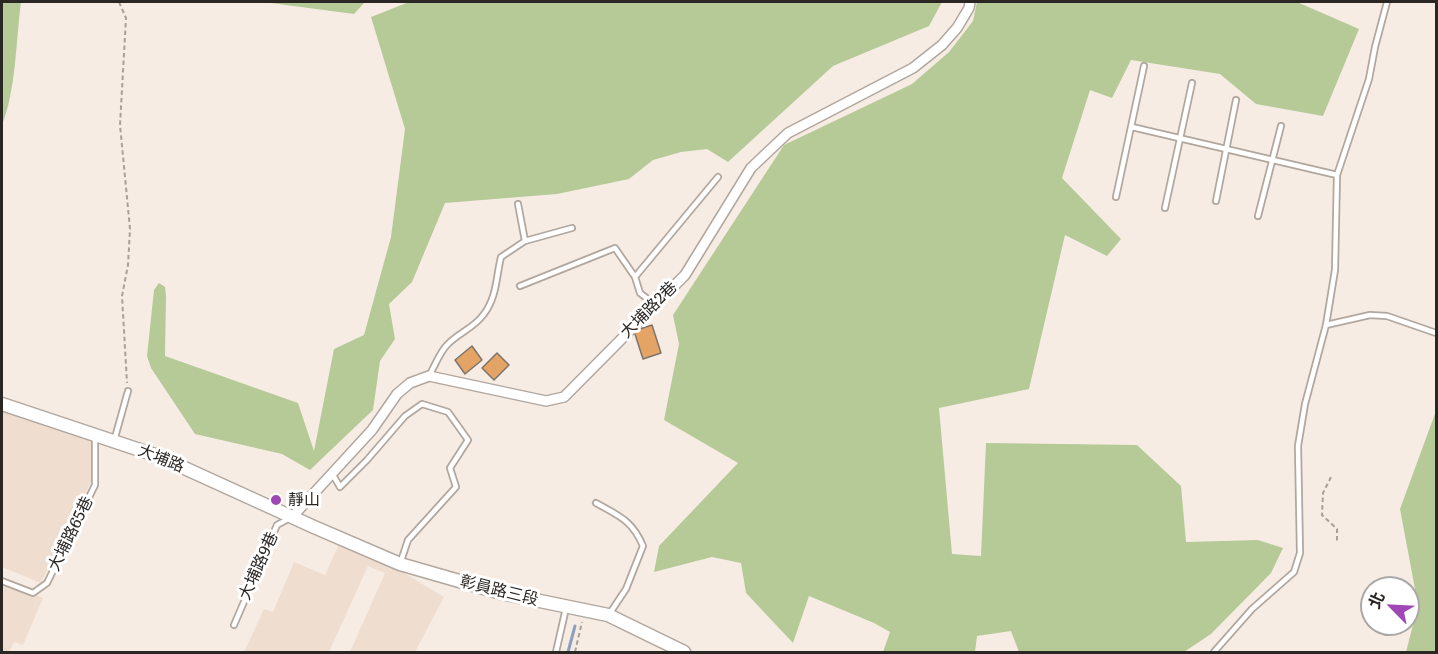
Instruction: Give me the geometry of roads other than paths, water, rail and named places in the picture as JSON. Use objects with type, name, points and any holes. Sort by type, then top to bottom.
[{"type":"main road","name":"大埔路","points":[[2,404],[158,456],[314,527]]},
{"type":"main road","name":"彰員路三段","points":[[314,527],[400,564],[501,593],[608,615],[684,652]]},
{"type":"street","name":"大埔路2巷","points":[[429,376],[546,401],[564,397],[685,275],[751,168],[788,133],[913,68],[942,45],[957,28],[970,2]]},
{"type":"street","points":[[293,516],[372,430],[397,394],[410,383],[429,376]]},
{"type":"lane","points":[[1214,652],[1252,609],[1294,572],[1300,553],[1298,446],[1305,404],[1326,325],[1335,270],[1337,175],[1369,79],[1387,2]]},
{"type":"lane","points":[[1116,196],[1144,66]]},
{"type":"lane","points":[[1165,208],[1192,82]]},
{"type":"lane","points":[[1216,201],[1236,100]]},
{"type":"lane","points":[[1258,216],[1281,126]]},
{"type":"lane","points":[[1132,128],[1272,162],[1337,175]]},
{"type":"lane","points":[[635,277],[718,177]]},
{"type":"lane","points":[[518,204],[525,241]]},
{"type":"lane","points":[[429,376],[448,344],[474,327],[485,313],[496,291],[501,257],[525,241],[572,228]]},
{"type":"lane","points":[[520,286],[615,248],[635,277],[640,293],[654,304]]},
{"type":"lane","points":[[1326,325],[1370,315],[1387,316],[1437,333]]},
{"type":"lane","points":[[114,441],[128,391]]},
{"type":"lane","points":[[333,475],[340,487],[405,416],[422,404],[448,412],[468,440],[450,468],[456,487],[408,540],[400,564]]},
{"type":"lane","name":"大埔路65巷","points":[[2,581],[33,593],[47,583],[95,485],[95,435]]},
{"type":"lane","points":[[596,503],[627,520],[638,534],[643,546],[626,589],[608,615]]},
{"type":"lane","name":"大埔路9巷","points":[[234,625],[277,525],[293,516]]},
{"type":"lane","points":[[556,652],[567,607]]},
{"type":"waterway","points":[[568,652],[575,626]]},
{"type":"place","name":"靜山","points":[[276,500]]}]
